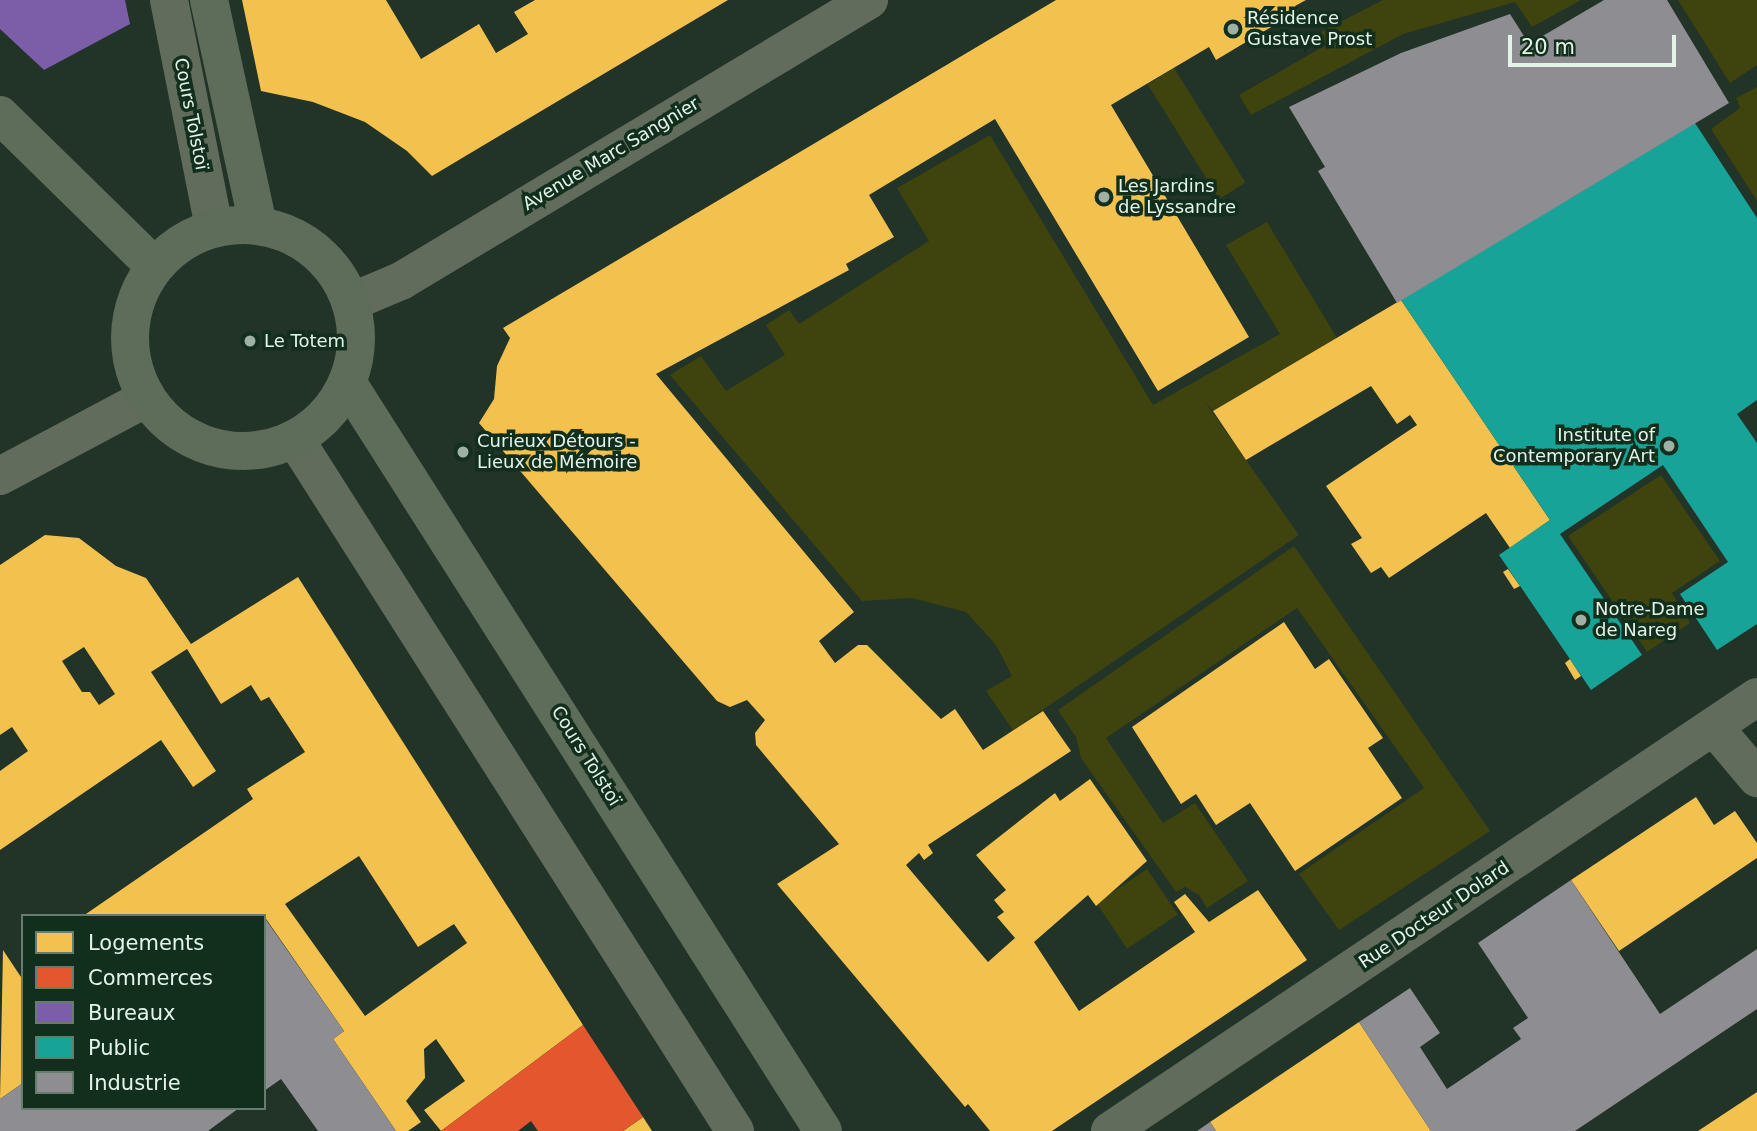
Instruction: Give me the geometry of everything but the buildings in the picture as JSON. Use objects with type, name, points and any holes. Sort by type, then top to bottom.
[{"type":"main road","points":[[209,0],[258,225]]},
{"type":"main road","points":[[0,115],[154,266]]},
{"type":"main road","points":[[258,225],[288,233],[315,250],[336,273],[351,302],[355,356],[347,382],[317,424],[295,439],[249,451],[202,444],[171,425],[147,398],[134,373],[130,336],[139,290],[154,266],[171,249],[214,227],[258,225]]},
{"type":"main road","name":"Cours Tolstoï","points":[[347,382],[823,1131]]},
{"type":"street","name":"Cours Tolstoï","points":[[169,0],[214,227]]},
{"type":"street","name":"Avenue Marc Sangnier","points":[[351,302],[401,281],[869,0]]},
{"type":"street","points":[[0,477],[147,398]]},
{"type":"street","points":[[295,439],[736,1131]]},
{"type":"street","name":"Rue Docteur Dolard","points":[[1110,1131],[1757,697]]},
{"type":"street","points":[[1713,727],[1757,778]]},
{"type":"green space","points":[[1383,0],[1581,0],[1532,27],[1515,2],[1403,34],[1251,115],[1239,95],[1326,45],[1321,32]]},
{"type":"green space","points":[[1678,0],[1757,0],[1757,65],[1730,83]]},
{"type":"green space","points":[[1174,68],[1246,182],[1219,199],[1148,84]]},
{"type":"green space","points":[[1757,87],[1757,201],[1711,129],[1740,108],[1736,98]]},
{"type":"green space","points":[[990,135],[1153,405],[1280,334],[1226,245],[1267,222],[1337,338],[1213,411],[1205,402],[1299,535],[1013,730],[986,691],[1012,676],[996,645],[966,612],[912,598],[862,601],[670,375],[701,356],[726,391],[785,355],[766,325],[789,310],[799,324],[929,241],[897,188]]},
{"type":"green space","points":[[1661,475],[1720,561],[1672,593],[1690,623],[1647,652],[1568,536]]},
{"type":"green space","points":[[1294,546],[1490,831],[1339,930],[1299,874],[1424,788],[1297,608],[1106,738],[1163,823],[1195,803],[1248,881],[1207,908],[1199,895],[1185,887],[1176,892],[1081,758],[1076,737],[1058,710]]},
{"type":"green space","points":[[1147,869],[1178,915],[1127,949],[1096,903]]},
{"type":"place","name":"Résidence Gustave Prost","points":[[1233,29]]},
{"type":"place","name":"Les Jardins de Lyssandre","points":[[1104,197]]},
{"type":"place","name":"Le Totem","points":[[250,341]]},
{"type":"place","name":"Institute of Contemporary Art","points":[[1669,446]]},
{"type":"place","name":"Curieux Détours - Lieux de Mémoire","points":[[463,452]]},
{"type":"place","name":"Notre-Dame de Nareg","points":[[1581,620]]}]
